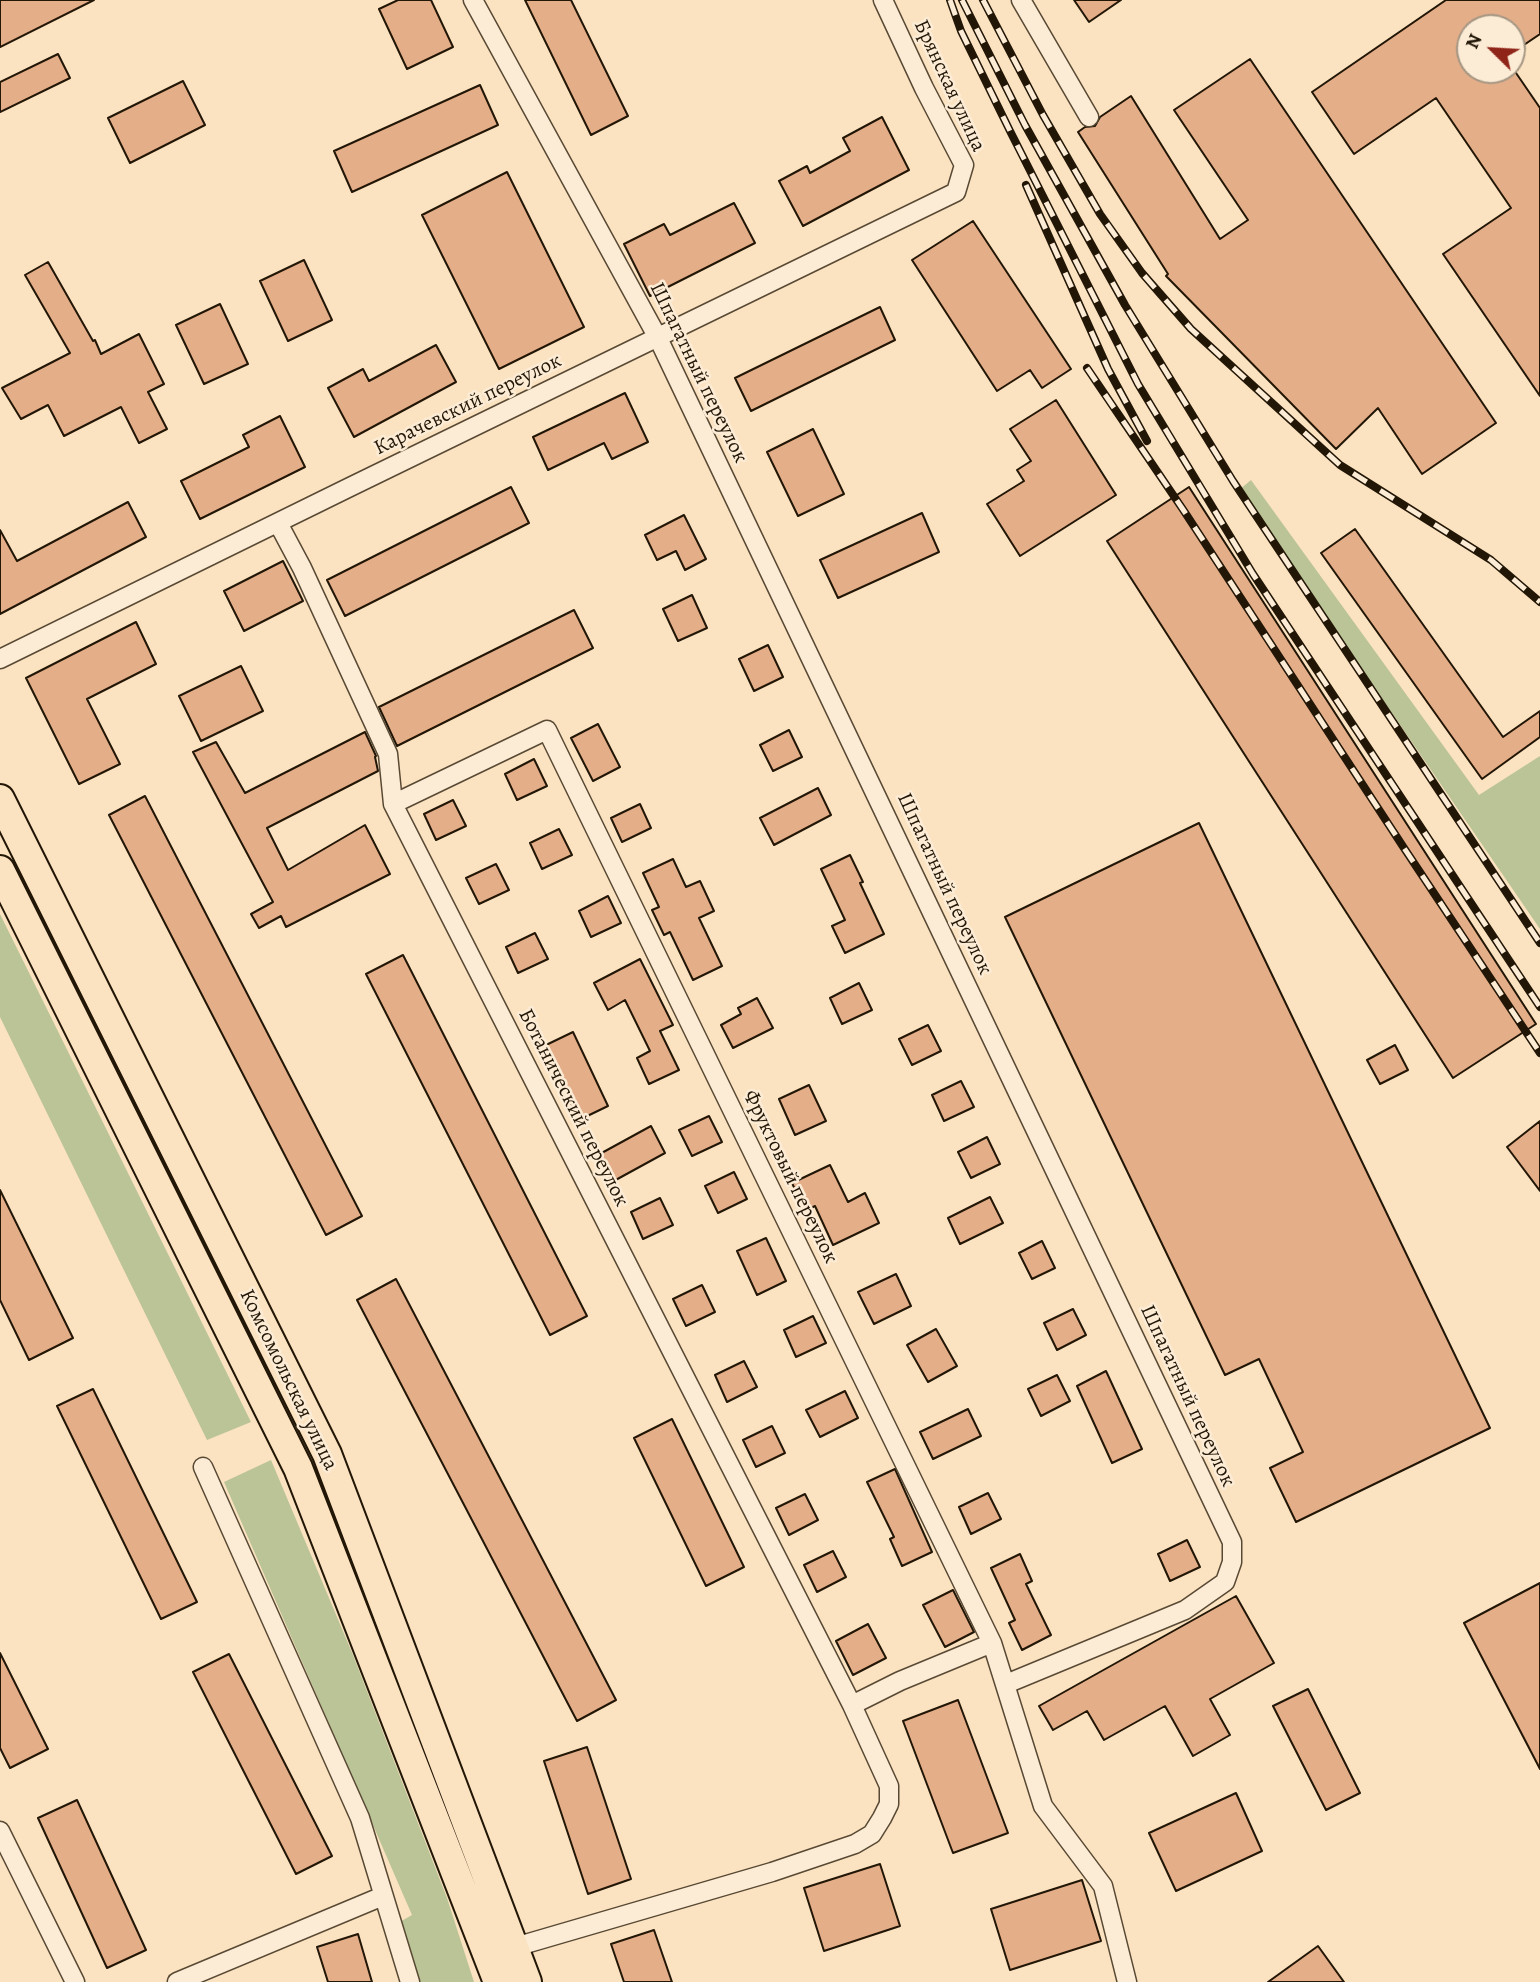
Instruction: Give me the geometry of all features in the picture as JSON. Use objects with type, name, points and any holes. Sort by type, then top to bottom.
[{"type":"main road","name":"Комсомольская улица","points":[[0,799],[327,1454],[527,1982]]},
{"type":"main road","name":"Комсомольская улица","points":[[0,870],[298,1468],[498,1982]]},
{"type":"street","name":"Шпагатный переулок","points":[[473,0],[658,338],[1232,1542],[1232,1562],[1225,1582],[1185,1610],[1006,1684]]},
{"type":"street","name":"Брянская улица","points":[[883,0],[964,165],[956,192]]},
{"type":"street","points":[[1021,0],[1088,117]]},
{"type":"street","name":"Карачевский переулок","points":[[0,659],[956,192]]},
{"type":"street","name":"Ботанический переулок","points":[[278,523],[302,568],[388,754],[393,804],[852,1705],[889,1786],[888,1804],[882,1818],[872,1834],[855,1844],[772,1872],[515,1947]]},
{"type":"street","name":"Фруктовый переулок","points":[[393,804],[547,730],[992,1643],[1043,1806],[1103,1886],[1127,1982]]},
{"type":"street","points":[[203,1467],[360,1818],[410,1982]]},
{"type":"street","points":[[852,1705],[900,1681],[992,1643]]},
{"type":"street","points":[[0,1831],[75,1982]]},
{"type":"street","points":[[177,1982],[383,1896]]},
{"type":"green space","points":[[1251,480],[1479,795],[1540,756],[1540,929],[1239,490]]},
{"type":"green space","points":[[0,914],[251,1422],[207,1440],[0,1017]]},
{"type":"green space","points":[[271,1460],[353,1655],[447,1898],[474,1982],[418,1982],[398,1923],[412,1915],[224,1482]]},
{"type":"building","points":[[0,0],[94,0],[0,47]]},
{"type":"building","points":[[398,0],[431,0],[453,47],[407,69],[379,9]]},
{"type":"building","points":[[525,0],[571,0],[628,116],[591,135]]},
{"type":"building","points":[[1074,0],[1121,0],[1089,22]]},
{"type":"building","points":[[1446,0],[1540,0],[1540,34],[1526,44],[1526,14],[1456,14],[1456,84],[1524,84],[1540,108],[1540,396],[1443,254],[1511,208],[1436,98],[1354,154],[1312,92]]},
{"type":"building","points":[[58,54],[70,78],[0,112],[0,82]]},
{"type":"building","points":[[1250,59],[1496,423],[1422,474],[1378,408],[1336,449],[1166,276],[1168,274],[1078,132],[1085,127],[1095,126],[1100,117],[1131,96],[1220,239],[1248,220],[1174,110]]},
{"type":"building","points":[[183,81],[205,125],[130,163],[108,118]]},
{"type":"building","points":[[480,85],[498,125],[352,192],[334,151]]},
{"type":"building","points":[[882,117],[909,170],[803,226],[779,181],[807,166],[810,173],[850,151],[843,138]]},
{"type":"building","points":[[507,172],[584,327],[499,369],[422,215]]},
{"type":"building","points":[[734,203],[755,243],[650,296],[624,244],[664,224],[670,235]]},
{"type":"building","points":[[973,221],[1071,369],[1042,388],[1030,370],[997,391],[912,260]]},
{"type":"building","points":[[304,260],[332,320],[288,341],[260,281]]},
{"type":"building","points":[[48,262],[101,354],[139,334],[164,384],[148,392],[167,429],[139,443],[121,407],[64,436],[48,405],[21,419],[2,388],[70,353],[25,275]]},
{"type":"building","points":[[220,304],[248,364],[204,384],[176,325]]},
{"type":"building","points":[[880,307],[895,340],[751,411],[735,378]]},
{"type":"building","points":[[436,345],[456,382],[354,437],[328,388],[363,369],[369,381]]},
{"type":"building","points":[[625,393],[648,442],[612,459],[604,443],[548,470],[533,437]]},
{"type":"building","points":[[1056,400],[1116,495],[1020,556],[987,504],[1024,481],[1017,470],[1031,461],[1010,429]]},
{"type":"building","points":[[280,416],[305,467],[200,519],[181,481],[249,447],[243,435]]},
{"type":"building","points":[[813,429],[844,494],[798,516],[767,452]]},
{"type":"building","points":[[511,487],[529,523],[345,616],[327,580]]},
{"type":"building","points":[[1189,487],[1536,1024],[1453,1078],[1107,541]]},
{"type":"building","points":[[128,502],[146,537],[0,614],[0,530],[17,561]]},
{"type":"building","points":[[922,513],[939,552],[838,598],[820,560]]},
{"type":"building","points":[[684,515],[706,559],[685,570],[676,551],[657,560],[645,535]]},
{"type":"building","points":[[1355,529],[1503,737],[1540,711],[1540,737],[1482,779],[1321,553]]},
{"type":"building","points":[[283,561],[303,601],[244,631],[224,591]]},
{"type":"building","points":[[692,595],[707,628],[678,641],[663,609]]},
{"type":"building","points":[[574,610],[593,648],[397,746],[379,707]]},
{"type":"building","points":[[136,622],[156,664],[87,699],[120,764],[79,784],[26,678]]},
{"type":"building","points":[[768,645],[783,677],[754,691],[739,659]]},
{"type":"building","points":[[241,666],[263,711],[201,741],[179,696]]},
{"type":"building","points":[[598,724],[620,767],[593,781],[571,738]]},
{"type":"building","points":[[789,730],[802,757],[773,771],[760,745]]},
{"type":"building","points":[[365,732],[376,756],[378,771],[267,828],[288,870],[365,825],[390,874],[286,927],[281,916],[259,928],[251,914],[273,902],[193,752],[216,742],[245,793]]},
{"type":"building","points":[[534,759],[547,786],[517,800],[505,774]]},
{"type":"building","points":[[818,788],[831,815],[774,845],[760,818]]},
{"type":"building","points":[[145,796],[362,1216],[326,1235],[109,815]]},
{"type":"building","points":[[453,800],[466,826],[436,840],[424,814]]},
{"type":"building","points":[[640,804],[651,828],[622,842],[611,818]]},
{"type":"building","points":[[1199,823],[1490,1428],[1296,1522],[1270,1468],[1303,1452],[1259,1359],[1225,1375],[1005,917]]},
{"type":"building","points":[[559,829],[572,855],[542,869],[530,843]]},
{"type":"building","points":[[850,855],[884,934],[845,953],[832,926],[845,920],[821,869]]},
{"type":"building","points":[[673,859],[686,887],[700,881],[714,911],[699,918],[722,966],[693,980],[670,932],[664,935],[652,910],[659,907],[643,873]]},
{"type":"building","points":[[496,864],[509,890],[479,904],[466,878]]},
{"type":"building","points":[[608,896],[621,923],[591,937],[579,911]]},
{"type":"building","points":[[535,933],[548,959],[518,973],[506,947]]},
{"type":"building","points":[[403,955],[587,1316],[550,1335],[366,974]]},
{"type":"building","points":[[640,959],[673,1025],[660,1031],[679,1070],[649,1084],[637,1058],[650,1051],[625,1000],[608,1010],[594,983]]},
{"type":"building","points":[[859,983],[872,1010],[842,1024],[830,998]]},
{"type":"building","points":[[757,998],[773,1028],[733,1048],[721,1025],[741,1014],[738,1008]]},
{"type":"building","points":[[928,1025],[941,1051],[912,1065],[899,1039]]},
{"type":"building","points":[[573,1032],[608,1106],[579,1120],[544,1046]]},
{"type":"building","points":[[1395,1045],[1408,1070],[1380,1084],[1367,1060]]},
{"type":"building","points":[[961,1081],[974,1107],[944,1121],[932,1095]]},
{"type":"building","points":[[809,1085],[826,1121],[795,1135],[779,1099]]},
{"type":"building","points":[[709,1116],[722,1142],[692,1156],[679,1130]]},
{"type":"building","points":[[1540,1121],[1540,1191],[1507,1147]]},
{"type":"building","points":[[651,1126],[665,1153],[612,1182],[598,1155]]},
{"type":"building","points":[[987,1137],[1000,1164],[971,1178],[958,1152]]},
{"type":"building","points":[[830,1165],[848,1202],[865,1193],[879,1223],[833,1245],[815,1206],[805,1211],[792,1183]]},
{"type":"building","points":[[734,1172],[747,1199],[718,1213],[705,1186]]},
{"type":"building","points":[[0,1190],[73,1338],[29,1360],[0,1300]]},
{"type":"building","points":[[990,1197],[1003,1223],[960,1244],[948,1218]]},
{"type":"building","points":[[660,1198],[673,1225],[643,1239],[631,1212]]},
{"type":"building","points":[[766,1238],[786,1281],[757,1295],[737,1251]]},
{"type":"building","points":[[1042,1241],[1055,1268],[1032,1279],[1019,1253]]},
{"type":"building","points":[[896,1274],[911,1306],[874,1324],[858,1292]]},
{"type":"building","points":[[396,1279],[616,1700],[577,1721],[357,1300]]},
{"type":"building","points":[[702,1285],[715,1312],[686,1326],[673,1299]]},
{"type":"building","points":[[1073,1309],[1086,1335],[1057,1350],[1044,1323]]},
{"type":"building","points":[[813,1316],[826,1343],[796,1357],[784,1330]]},
{"type":"building","points":[[936,1329],[957,1366],[928,1382],[907,1345]]},
{"type":"building","points":[[744,1361],[757,1387],[727,1402],[715,1375]]},
{"type":"building","points":[[1106,1371],[1142,1449],[1112,1463],[1077,1386]]},
{"type":"building","points":[[1057,1375],[1070,1401],[1041,1416],[1028,1389]]},
{"type":"building","points":[[93,1389],[197,1602],[161,1619],[57,1406]]},
{"type":"building","points":[[845,1391],[858,1418],[820,1437],[806,1410]]},
{"type":"building","points":[[968,1409],[981,1436],[933,1459],[920,1432]]},
{"type":"building","points":[[672,1419],[744,1567],[706,1586],[634,1438]]},
{"type":"building","points":[[772,1426],[785,1453],[756,1467],[743,1440]]},
{"type":"building","points":[[895,1469],[932,1552],[902,1566],[890,1539],[894,1537],[867,1482]]},
{"type":"building","points":[[988,1493],[1001,1519],[971,1534],[959,1507]]},
{"type":"building","points":[[805,1494],[818,1520],[789,1535],[776,1508]]},
{"type":"building","points":[[1187,1540],[1200,1567],[1170,1581],[1158,1554]]},
{"type":"building","points":[[833,1551],[846,1577],[817,1592],[804,1565]]},
{"type":"building","points":[[1020,1554],[1032,1581],[1026,1584],[1051,1635],[1022,1650],[1009,1623],[1015,1620],[991,1568]]},
{"type":"building","points":[[1540,1583],[1540,1769],[1464,1623]]},
{"type":"building","points":[[953,1590],[974,1632],[945,1647],[923,1605]]},
{"type":"building","points":[[1236,1596],[1274,1663],[1210,1699],[1230,1735],[1193,1756],[1165,1706],[1104,1740],[1087,1711],[1053,1730],[1039,1706]]},
{"type":"building","points":[[868,1624],[886,1658],[853,1675],[836,1641]]},
{"type":"building","points":[[0,1653],[48,1749],[10,1768],[0,1748]]},
{"type":"building","points":[[229,1654],[332,1856],[296,1874],[193,1672]]},
{"type":"building","points":[[1308,1689],[1360,1793],[1326,1810],[1273,1706]]},
{"type":"building","points":[[958,1700],[1008,1833],[953,1853],[903,1721]]},
{"type":"building","points":[[587,1747],[631,1879],[588,1894],[544,1761]]},
{"type":"building","points":[[1236,1793],[1262,1851],[1176,1891],[1149,1833]]},
{"type":"building","points":[[77,1800],[146,1950],[107,1968],[38,1818]]},
{"type":"building","points":[[880,1864],[900,1926],[824,1951],[804,1888]]},
{"type":"building","points":[[1082,1880],[1101,1941],[1010,1970],[991,1909]]},
{"type":"building","points":[[654,1930],[672,1982],[624,1982],[611,1944]]},
{"type":"building","points":[[358,1934],[372,1982],[328,1982],[317,1947]]},
{"type":"building","points":[[1318,1946],[1344,1982],[1268,1982]]},
{"type":"railway","points":[[950,0],[961,31],[1138,384],[1253,574],[1540,1007]]},
{"type":"railway","points":[[962,0],[1025,125],[1125,305],[1233,481],[1540,943]]},
{"type":"railway","points":[[983,0],[1043,115],[1100,214],[1142,273],[1191,329],[1340,465],[1491,560],[1540,602]]},
{"type":"railway","points":[[1026,185],[1108,369],[1147,441]]},
{"type":"railway","points":[[1087,368],[1540,1053]]}]
